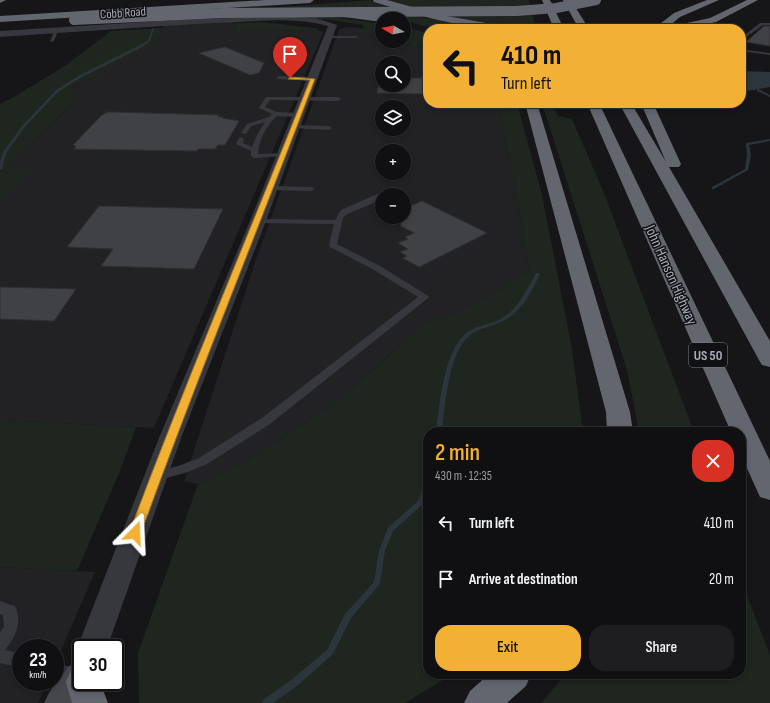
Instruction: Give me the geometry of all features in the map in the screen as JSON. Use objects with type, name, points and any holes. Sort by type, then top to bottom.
[{"type":"highway","points":[[2,6],[207,0]]},
{"type":"highway","points":[[0,19],[310,0]]},
{"type":"highway","points":[[378,0],[440,18],[474,24]]},
{"type":"highway","points":[[546,0],[557,24]]},
{"type":"highway","points":[[567,0],[581,24]]},
{"type":"highway","points":[[0,25],[230,13],[517,11],[562,7],[596,0]]},
{"type":"highway","points":[[665,24],[677,15],[715,0]]},
{"type":"highway","points":[[695,24],[705,22],[754,0]]},
{"type":"highway","points":[[86,14],[250,8],[327,12],[375,18]]},
{"type":"highway","points":[[657,24],[666,10]]},
{"type":"highway","points":[[532,108],[618,412],[620,427]]},
{"type":"highway","points":[[581,108],[646,219]]},
{"type":"highway","name":"John Hanson Highway","points":[[595,108],[741,427]]},
{"type":"highway","points":[[628,108],[770,360]]},
{"type":"highway","points":[[649,108],[734,296]]},
{"type":"highway","name":"John Hanson Highway","points":[[746,438],[770,490]]},
{"type":"highway","points":[[482,703],[508,679]]},
{"type":"highway","points":[[86,691],[90,703]]},
{"type":"main road","points":[[62,703],[72,690]]},
{"type":"street","name":"Cobb Road","points":[[0,34],[248,19],[319,21],[333,24],[329,37]]},
{"type":"street","points":[[95,639],[156,476],[258,221],[329,37]]},
{"type":"street","points":[[73,703],[77,691]]},
{"type":"lane","points":[[746,36],[762,24],[770,24]]},
{"type":"lane","points":[[52,41],[56,31]]},
{"type":"lane","points":[[329,37],[356,37]]},
{"type":"lane","points":[[746,51],[770,54]]},
{"type":"lane","points":[[279,78],[313,79]]},
{"type":"lane","points":[[328,128],[299,113],[268,98],[262,108],[276,114],[299,113],[338,99]]},
{"type":"lane","points":[[254,150],[239,144],[242,136],[249,125],[268,119],[276,114]]},
{"type":"lane","points":[[268,119],[254,150],[254,156],[283,156]]},
{"type":"lane","points":[[271,188],[311,189]]},
{"type":"lane","points":[[156,476],[184,469],[203,461],[266,421],[424,297],[377,268],[333,244],[339,216],[344,212],[375,199]]},
{"type":"lane","points":[[258,221],[337,222]]},
{"type":"lane","points":[[0,607],[10,610],[11,628],[0,645]]},
{"type":"lane","points":[[0,656],[12,659]]},
{"type":"shaded area","points":[[370,0],[396,10],[268,8]]},
{"type":"shaded area","points":[[387,0],[529,0],[530,6],[416,10]]},
{"type":"shaded area","points":[[532,13],[535,24],[489,24],[435,14]]},
{"type":"shaded area","points":[[411,15],[458,24],[423,24],[423,25],[411,23]]},
{"type":"shaded area","points":[[328,16],[375,23],[375,35],[357,31],[363,28],[363,25],[309,17]]},
{"type":"shaded area","points":[[233,21],[232,25],[240,30],[324,31],[154,428],[0,420],[0,201],[33,168],[6,167],[78,99],[71,89],[80,81],[95,77],[115,64],[163,28],[163,25]]},
{"type":"shaded area","points":[[263,22],[319,29],[318,31],[239,30],[232,25],[234,23]]},
{"type":"shaded area","points":[[346,27],[364,28],[358,30],[375,35],[375,48],[411,48],[411,45],[423,49],[423,108],[499,108],[514,182],[529,272],[462,311],[423,324],[337,401],[248,460],[198,484],[184,481],[254,265],[339,30]]},
{"type":"shaded area","points":[[163,28],[155,41],[144,50],[113,65],[98,76],[80,82],[71,89],[78,99],[7,166],[34,168],[0,201],[0,104],[66,65],[111,31]]},
{"type":"shaded area","points":[[411,29],[423,32],[423,49],[411,45]]},
{"type":"shaded area","points":[[746,71],[770,72],[770,87],[746,91]]},
{"type":"shaded area","points":[[499,108],[518,108],[542,195],[572,349],[582,427],[423,427],[423,679],[445,679],[405,703],[139,703],[138,653],[198,484],[248,460],[337,401],[423,324],[462,311],[529,272],[514,182]]},
{"type":"shaded area","points":[[544,108],[554,108],[558,116],[572,119],[604,193],[692,427],[638,427],[627,370]]},
{"type":"shaded area","points":[[0,420],[136,427],[120,471],[77,571],[0,567]]},
{"type":"shaded area","points":[[0,567],[95,572],[64,643],[64,639],[12,639],[12,691],[43,691],[38,703],[0,703]]},
{"type":"shaded area","points":[[746,593],[770,655],[770,703],[541,703],[562,679],[746,679]]},
{"type":"building","points":[[764,26],[770,26],[770,46],[746,42]]},
{"type":"building","points":[[225,47],[264,63],[259,73],[250,75],[199,53]]},
{"type":"building","points":[[411,78],[423,78],[423,94],[377,93],[411,92]]},
{"type":"building","points":[[108,112],[219,115],[218,117],[239,121],[225,145],[218,145],[215,149],[198,149],[197,151],[74,149],[76,146],[73,145],[102,115]]},
{"type":"building","points":[[422,201],[487,233],[419,267],[403,258],[407,256],[400,252],[408,249],[398,243],[408,239],[405,237],[414,233],[401,226],[401,224],[411,224],[411,206]]},
{"type":"building","points":[[99,206],[223,209],[194,269],[101,266],[113,249],[67,247]]},
{"type":"building","points":[[0,287],[76,289],[54,321],[0,319]]},
{"type":"waterway","points":[[0,169],[4,153],[23,127],[57,91],[81,76],[143,45],[149,41],[153,29]]},
{"type":"waterway","points":[[758,90],[770,96]]},
{"type":"waterway","points":[[713,188],[747,169],[749,155],[747,144],[770,140]]},
{"type":"waterway","points":[[440,427],[449,368],[459,345],[470,333],[508,317],[518,306],[538,274]]},
{"type":"waterway","points":[[266,703],[294,683],[330,652],[348,616],[377,583],[382,551],[390,530],[421,502],[423,496]]},
{"type":"route","points":[[135,533],[170,438],[258,221],[313,79],[290,78]]}]
